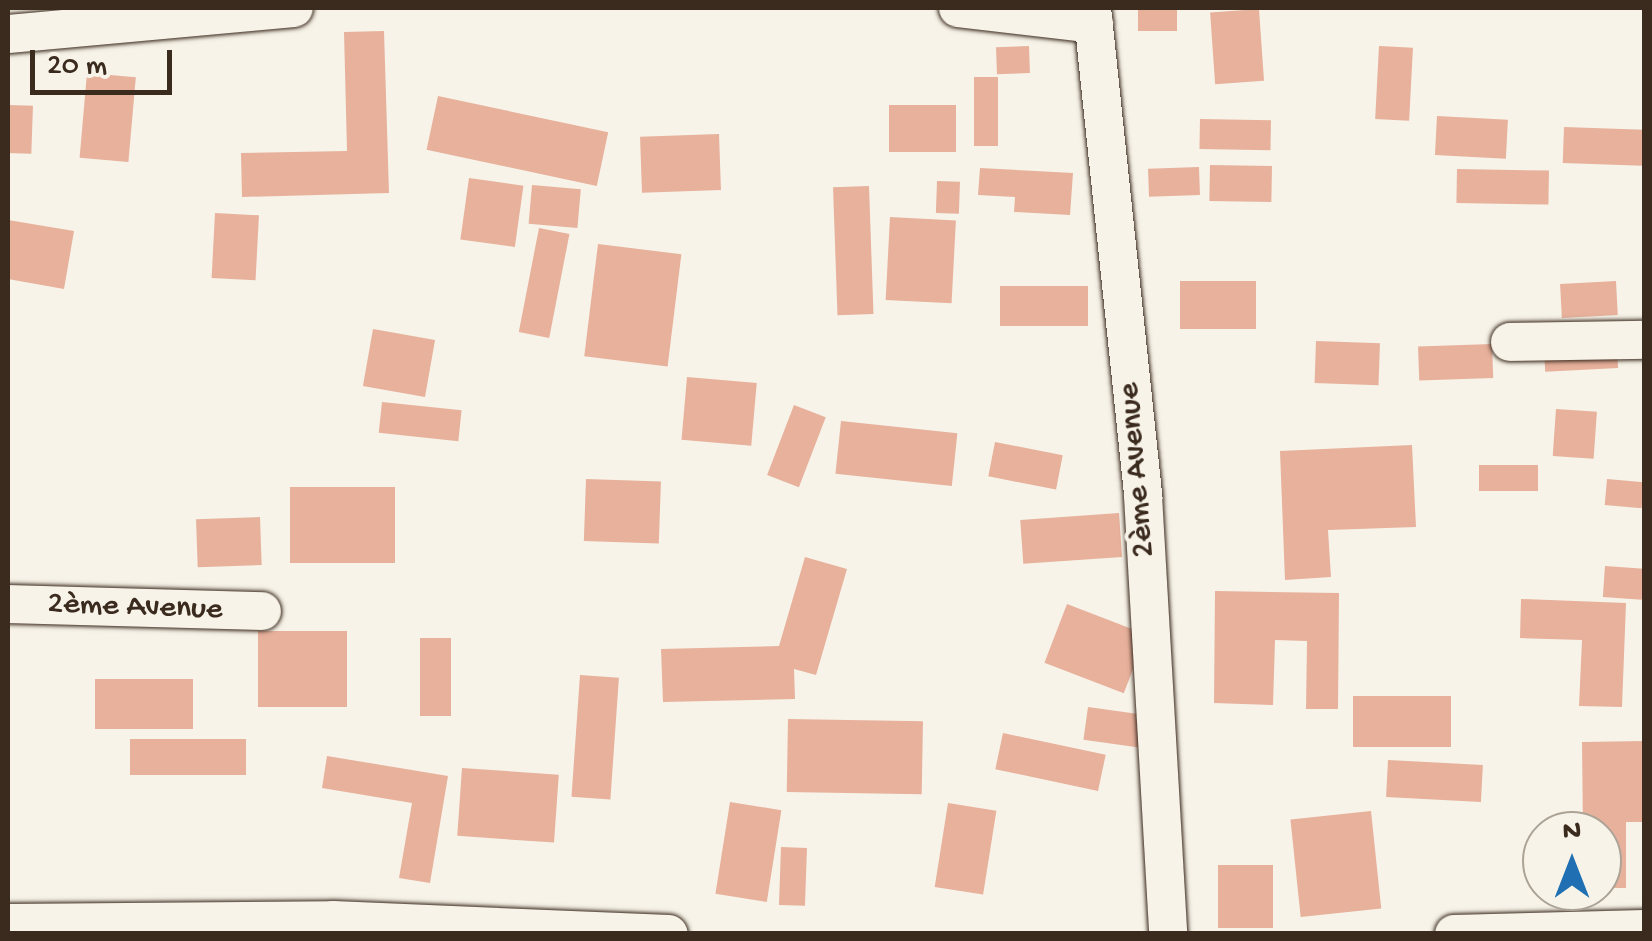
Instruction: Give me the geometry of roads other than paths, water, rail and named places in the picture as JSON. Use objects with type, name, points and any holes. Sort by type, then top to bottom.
[{"type":"street","points":[[8,34],[294,8]]},
{"type":"street","points":[[958,8],[1093,16]]},
{"type":"street","name":"2ème Avenue","points":[[1093,16],[1143,496],[1168,934]]},
{"type":"street","points":[[1510,342],[1644,340]]},
{"type":"street","name":"2ème Avenue","points":[[8,604],[262,611]]},
{"type":"street","points":[[8,923],[332,920],[669,934]]},
{"type":"street","points":[[1454,934],[1644,928]]}]
